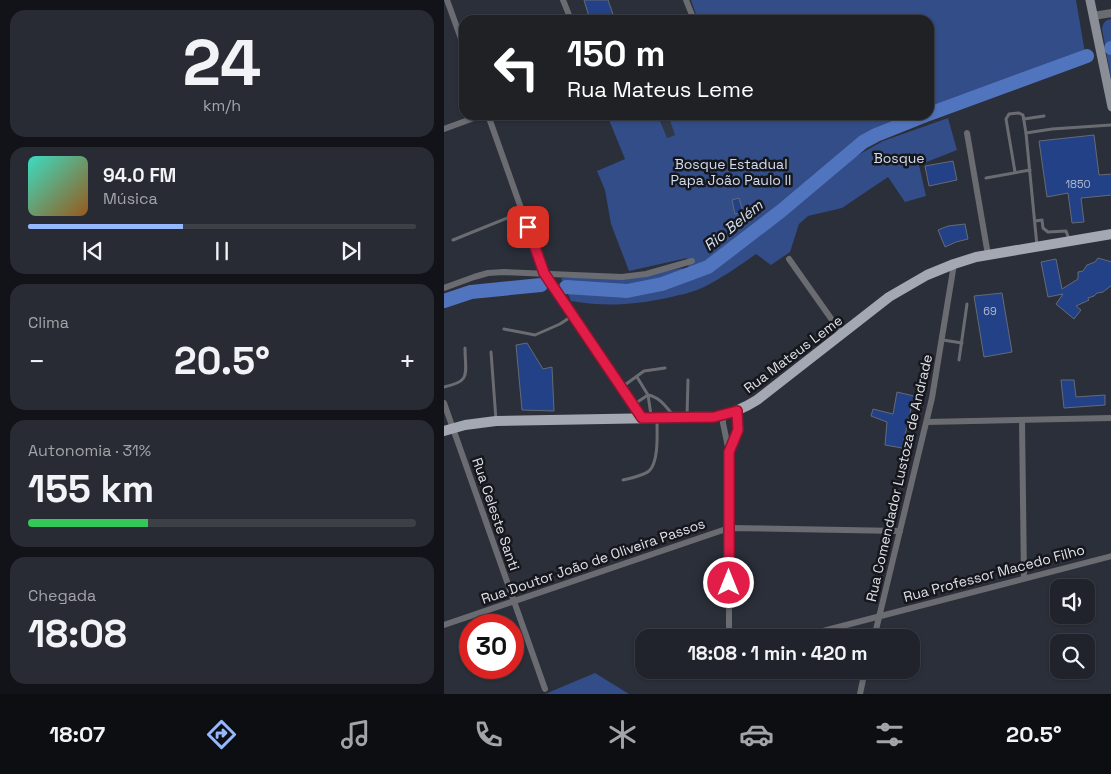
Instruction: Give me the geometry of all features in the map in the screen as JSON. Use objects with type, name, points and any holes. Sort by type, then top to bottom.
[{"type":"main road","points":[[1090,0],[1111,107]]},
{"type":"main road","name":"Rua Mateus Leme","points":[[448,430],[496,421],[687,417],[723,415],[737,411],[757,400],[842,334],[915,281],[954,264],[988,255],[1111,234]]},
{"type":"street","points":[[448,0],[459,32]]},
{"type":"street","points":[[563,0],[569,15]]},
{"type":"street","points":[[686,0],[692,15]]},
{"type":"street","points":[[1093,16],[1111,13]]},
{"type":"street","points":[[444,129],[468,120]]},
{"type":"street","points":[[490,120],[544,273],[633,405],[650,418]]},
{"type":"street","points":[[967,133],[988,255]]},
{"type":"street","points":[[789,260],[842,334]]},
{"type":"street","points":[[444,288],[488,273],[632,276],[679,266],[692,261]]},
{"type":"street","name":"Rua Comendador Lustoza de Andrade","points":[[876,629],[936,381],[954,264]]},
{"type":"street","name":"Rua Celeste Santi","points":[[444,404],[448,430],[514,601],[545,689]]},
{"type":"street","points":[[729,452],[738,430],[737,411]]},
{"type":"street","points":[[723,415],[723,427],[729,452],[728,629]]},
{"type":"street","points":[[927,422],[1111,418]]},
{"type":"street","points":[[1022,420],[1024,578]]},
{"type":"street","name":"Rua Doutor João de Oliveira Passos","points":[[444,625],[729,528],[900,531]]},
{"type":"street","name":"Rua Professor Macedo Filho","points":[[830,629],[1111,556]]},
{"type":"street","points":[[860,694],[863,679]]},
{"type":"lane","points":[[1015,172],[1006,119],[1009,114],[1019,112],[1024,119],[1026,133],[1037,246]]},
{"type":"lane","points":[[1024,119],[1044,116]]},
{"type":"lane","points":[[1026,133],[1052,129],[1111,125]]},
{"type":"lane","points":[[986,178],[1030,170]]},
{"type":"lane","points":[[453,240],[522,212]]},
{"type":"lane","points":[[1035,221],[1042,220],[1045,231],[1066,231],[1069,234],[1070,241]]},
{"type":"lane","points":[[959,360],[967,304]]},
{"type":"lane","points":[[504,329],[535,334],[560,324],[573,316]]},
{"type":"lane","points":[[943,340],[962,343]]},
{"type":"lane","points":[[444,387],[463,380],[465,375],[465,348]]},
{"type":"lane","points":[[491,352],[496,421]]},
{"type":"lane","points":[[621,388],[644,371],[665,368]]},
{"type":"lane","points":[[623,480],[641,475],[650,470],[654,463],[657,447],[650,418],[648,395],[637,377]]},
{"type":"lane","points":[[687,417],[688,380]]},
{"type":"lane","points":[[633,405],[648,395]]},
{"type":"lane","points":[[648,395],[657,398],[675,417]]},
{"type":"shaded area","points":[[661,120],[670,120],[675,135],[667,138]]},
{"type":"green space","points":[[691,0],[1076,0],[1085,53],[934,109],[934,15],[696,15]]},
{"type":"green space","points":[[1112,19],[1111,78],[1102,29],[1107,20]]},
{"type":"green space","name":"Bosque","points":[[948,118],[957,150],[919,165],[926,196],[905,202],[888,177],[842,208],[808,216],[799,224],[790,252],[771,265],[756,254],[704,287],[686,294],[655,300],[607,305],[571,301],[561,278],[666,271],[682,268],[689,278],[707,270],[740,248],[851,159],[883,141]]},
{"type":"green space","name":"Bosque Estadual Papa João Paulo II","points":[[609,120],[660,120],[667,138],[675,135],[670,120],[903,120],[878,129],[861,140],[726,249],[704,264],[689,270],[687,258],[629,271],[611,224],[605,190],[597,171],[625,159]]},
{"type":"green space","points":[[595,673],[629,694],[545,694]]},
{"type":"building","points":[[584,0],[608,0],[613,15],[588,15]]},
{"type":"building","points":[[1094,135],[1099,175],[1112,174],[1112,195],[1081,198],[1084,222],[1072,223],[1068,193],[1047,197],[1039,141]]},
{"type":"building","points":[[953,161],[957,180],[929,186],[925,166]]},
{"type":"building","points":[[739,198],[743,212],[735,214],[732,200]]},
{"type":"building","points":[[965,224],[968,239],[945,247],[938,230],[948,226]]},
{"type":"building","points":[[1098,258],[1112,262],[1112,285],[1103,292],[1097,293],[1088,298],[1089,300],[1076,306],[1081,310],[1074,319],[1056,304],[1063,294],[1048,297],[1041,262],[1056,259],[1062,289],[1078,279],[1078,272],[1083,271],[1087,265],[1095,262]]},
{"type":"building","points":[[1002,293],[1012,352],[984,357],[974,296]]},
{"type":"building","points":[[527,343],[543,369],[552,367],[554,411],[522,410],[516,345]]},
{"type":"building","points":[[1061,380],[1074,380],[1076,397],[1105,395],[1105,405],[1064,408]]},
{"type":"building","points":[[897,392],[914,396],[902,448],[885,445],[887,422],[871,416],[873,409],[893,414]]},
{"type":"waterway","name":"Rio Belém","points":[[934,112],[1087,56]]},
{"type":"waterway","name":"Rio Belém","points":[[566,287],[627,291],[662,284],[708,267],[781,211],[863,142],[914,120]]},
{"type":"waterway","name":"Rio Belém","points":[[444,301],[471,292],[541,285]]},
{"type":"route","points":[[528,227],[544,273],[642,418],[714,417],[737,411],[738,430],[729,452],[729,583]]}]
